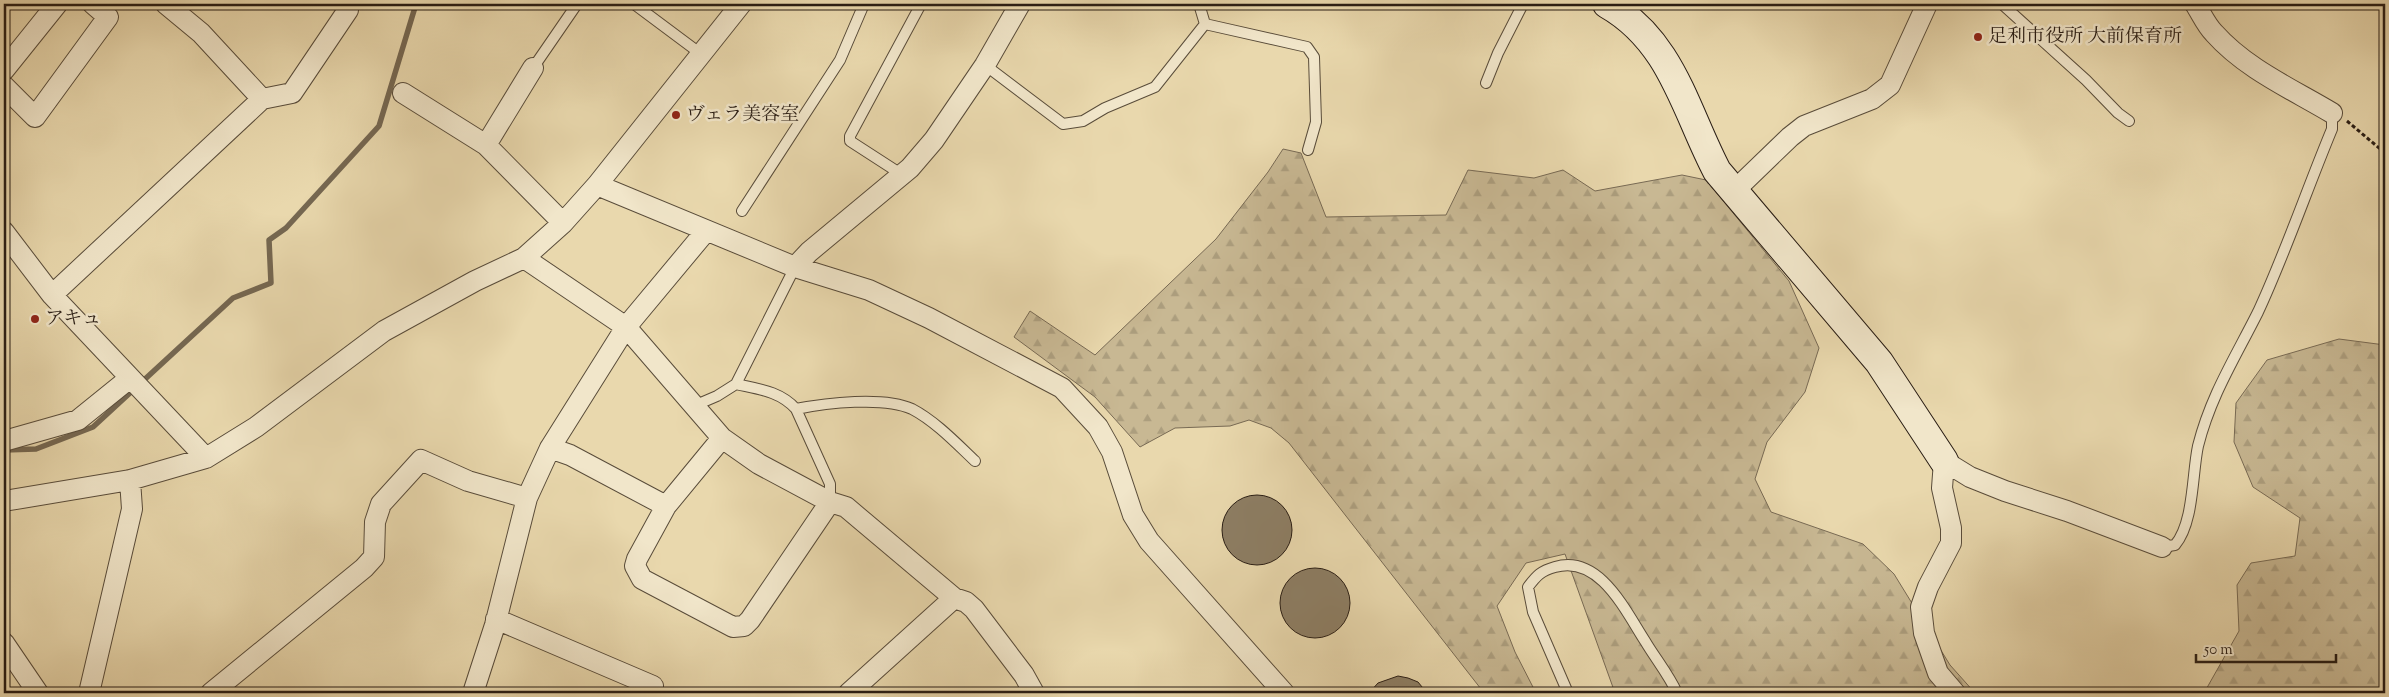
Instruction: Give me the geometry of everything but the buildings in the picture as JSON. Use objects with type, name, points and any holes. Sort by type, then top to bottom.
[{"type":"street","points":[[4,70],[58,4]]},
{"type":"street","points":[[4,86],[35,117],[108,17],[93,4]]},
{"type":"street","points":[[166,4],[201,33],[262,99]]},
{"type":"street","points":[[4,502],[130,480],[206,458],[256,428],[384,331],[524,258],[562,223],[597,185],[741,4]]},
{"type":"street","points":[[795,267],[902,174],[934,140],[985,65],[1020,4]]},
{"type":"street","points":[[1607,4],[1643,34],[1671,68],[1702,142],[1717,171],[1879,362],[1944,461],[1970,477],[1996,488],[2067,511],[2162,547]]},
{"type":"street","points":[[1733,192],[1804,126],[1872,99],[1890,85],[1927,4]]},
{"type":"street","points":[[2195,4],[2212,31],[2230,50],[2246,62],[2332,113]]},
{"type":"street","points":[[52,295],[262,99],[292,94],[348,10]]},
{"type":"street","points":[[486,145],[533,68]]},
{"type":"street","points":[[403,93],[486,145],[562,223]]},
{"type":"street","points":[[597,185],[795,267],[869,290],[929,318],[1062,388],[1098,427],[1112,452],[1134,515],[1149,541],[1284,693]]},
{"type":"street","points":[[473,693],[496,619],[527,498],[550,448],[626,328],[706,231]]},
{"type":"street","points":[[4,232],[52,295],[206,458]]},
{"type":"street","points":[[524,258],[626,328],[696,405],[722,438],[759,464],[830,502],[846,508],[954,598],[966,602],[974,608],[1024,675],[1034,693]]},
{"type":"street","points":[[4,441],[78,420],[130,378]]},
{"type":"street","points":[[722,438],[666,506],[637,559],[635,566],[637,574],[642,579],[733,628],[738,628],[750,620],[830,502]]},
{"type":"street","points":[[550,448],[570,455],[666,506]]},
{"type":"street","points":[[211,693],[364,568],[374,557],[375,522],[381,504],[421,460],[468,481],[527,498]]},
{"type":"street","points":[[1944,461],[1942,488],[1951,528],[1951,543],[1928,587],[1921,607],[1924,633],[1938,673],[1955,693]]},
{"type":"street","points":[[89,693],[132,509],[130,480]]},
{"type":"street","points":[[849,693],[954,598]]},
{"type":"street","points":[[496,619],[653,686]]},
{"type":"street","points":[[4,643],[38,693]]},
{"type":"lane","points":[[533,68],[577,4]]},
{"type":"lane","points":[[634,4],[701,54]]},
{"type":"lane","points":[[742,211],[840,60],[864,4]]},
{"type":"lane","points":[[902,174],[850,141],[850,136],[922,4]]},
{"type":"lane","points":[[985,65],[1055,119],[1064,124],[1073,124],[1155,86],[1205,24],[1202,8],[1199,4]]},
{"type":"lane","points":[[1486,83],[1498,53],[1523,4]]},
{"type":"lane","points":[[2002,4],[2086,80],[2118,113],[2129,121]]},
{"type":"lane","points":[[1205,24],[1307,47],[1314,57],[1316,122],[1308,150]]},
{"type":"lane","points":[[2162,547],[2175,545],[2183,529],[2193,488],[2198,448],[2207,415],[2215,393],[2258,311],[2332,129],[2332,113]]},
{"type":"lane","points":[[696,405],[717,396],[736,384],[795,267]]},
{"type":"lane","points":[[736,384],[774,392],[789,401],[796,409],[830,484],[830,502]]},
{"type":"lane","points":[[796,409],[843,402],[875,402],[906,407],[922,416],[975,461]]},
{"type":"lane","points":[[1568,693],[1533,612],[1528,586],[1538,572],[1568,564],[1582,568],[1597,576],[1612,591],[1677,693]]},
{"type":"path","points":[[2332,113],[2343,118],[2385,153]]},
{"type":"green space","points":[[1283,149],[1301,153],[1326,217],[1446,215],[1468,170],[1534,178],[1563,170],[1595,191],[1682,175],[1706,180],[1789,281],[1819,348],[1805,392],[1767,442],[1755,479],[1771,512],[1863,544],[1894,574],[1950,665],[1975,693],[1615,693],[1565,554],[1526,563],[1497,606],[1515,652],[1536,693],[1482,693],[1481,689],[1289,443],[1271,428],[1249,420],[1230,426],[1175,428],[1140,447],[1095,397],[1014,337],[1030,311],[1095,355],[1216,239],[1268,172]]},
{"type":"green space","points":[[2339,339],[2385,345],[2385,693],[2204,693],[2239,631],[2237,585],[2251,563],[2295,556],[2300,518],[2253,487],[2234,442],[2236,403],[2267,360]]},
{"type":"waterway","points":[[4,450],[36,449],[93,427],[233,298],[271,283],[269,240],[286,228],[379,126],[416,4]]},
{"type":"place","name":"足利市役所 大前保育所","points":[[1978,37]]},
{"type":"place","name":"ヴェラ美容室","points":[[676,115]]},
{"type":"place","name":"アキュ","points":[[35,319]]}]
